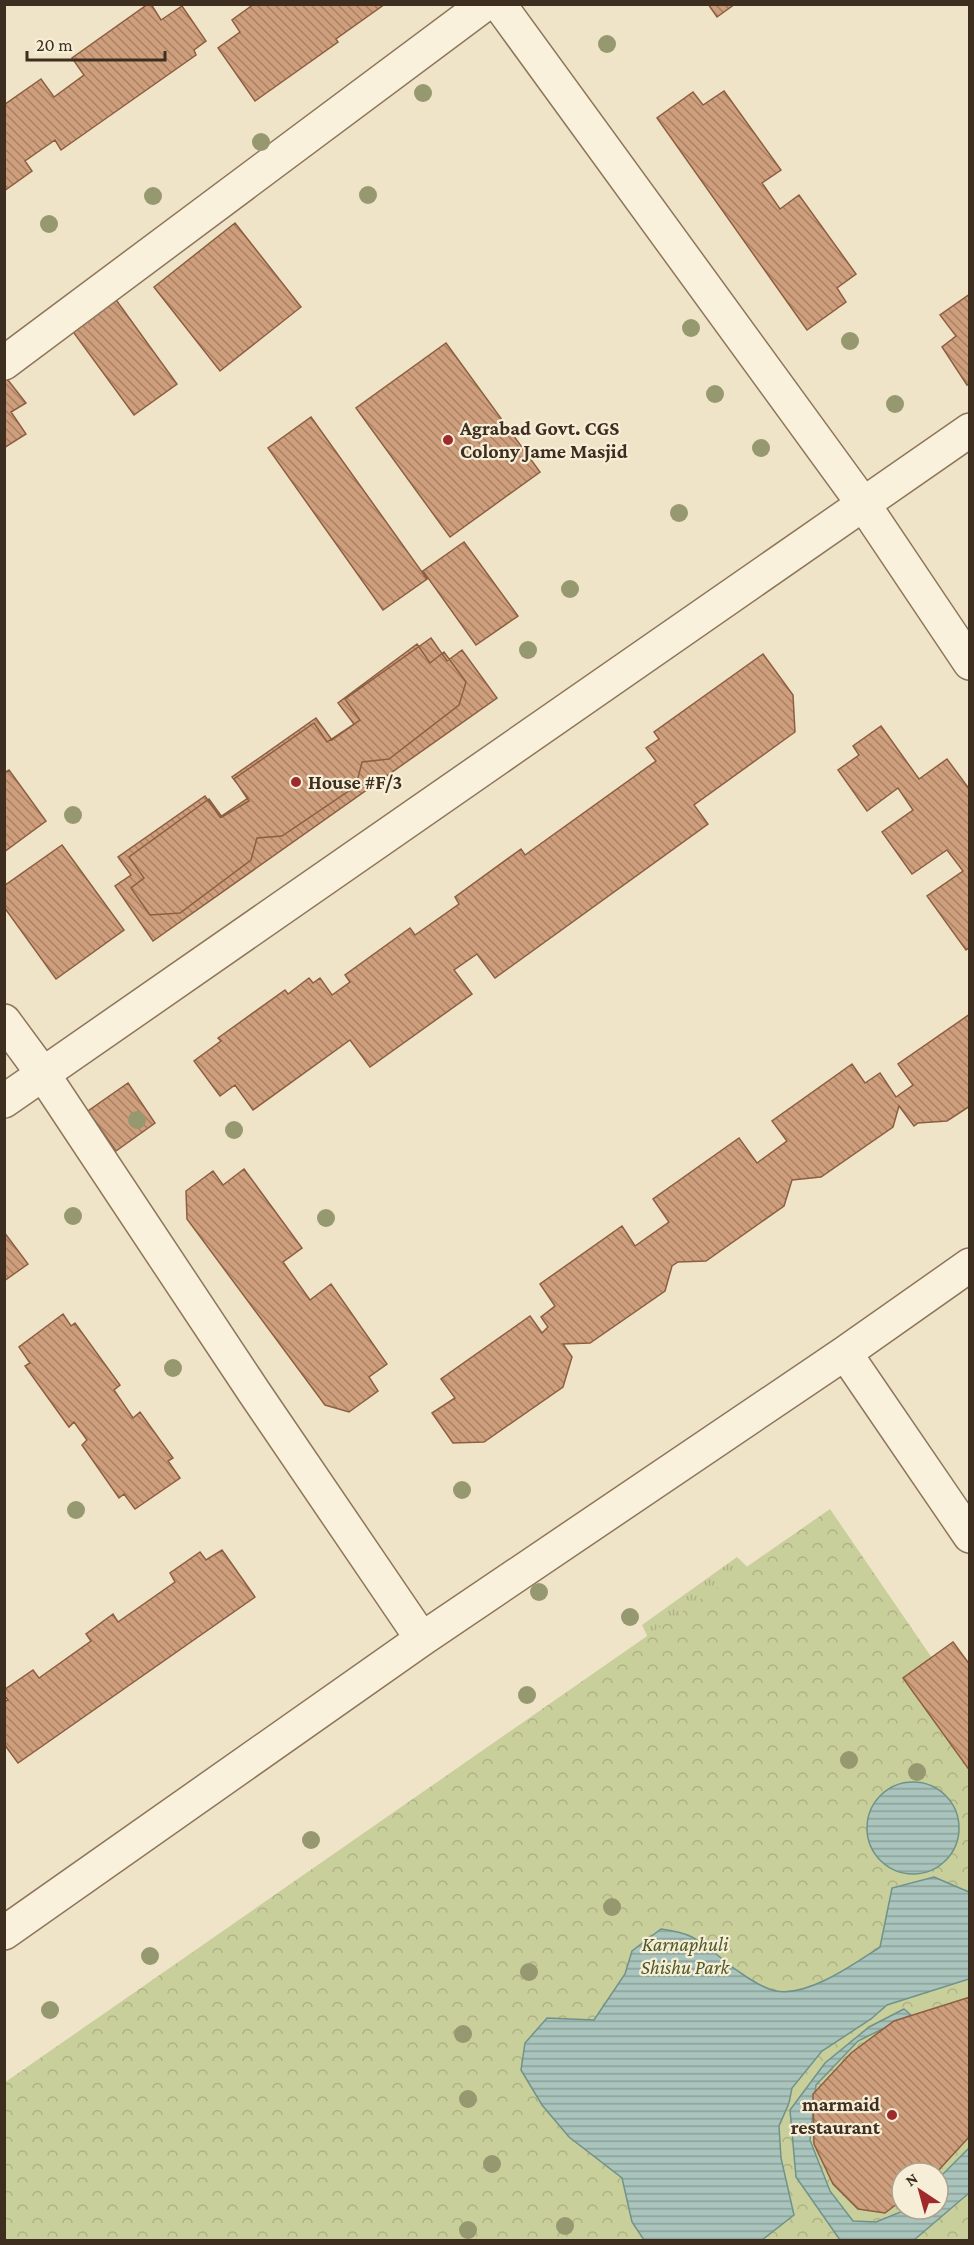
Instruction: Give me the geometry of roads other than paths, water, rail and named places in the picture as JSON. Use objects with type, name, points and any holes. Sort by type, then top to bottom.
[{"type":"street","points":[[4,363],[485,4]]},
{"type":"street","points":[[499,4],[864,504],[969,663]]},
{"type":"street","points":[[4,1101],[969,430]]},
{"type":"street","points":[[4,1021],[43,1074],[254,1392],[422,1639]]},
{"type":"street","points":[[4,1933],[422,1639],[845,1353],[969,1266]]},
{"type":"street","points":[[845,1353],[969,1536]]},
{"type":"water","points":[[913,1782],[931,1785],[946,1795],[956,1810],[959,1828],[956,1846],[946,1861],[931,1871],[913,1874],[895,1871],[880,1861],[870,1846],[867,1828],[870,1810],[880,1795],[895,1785]]},
{"type":"water","points":[[934,1877],[969,1892],[969,1979],[887,2005],[871,2019],[822,2051],[792,2088],[789,2103],[779,2126],[781,2158],[794,2215],[762,2240],[644,2240],[632,2222],[622,2178],[569,2137],[542,2105],[521,2070],[525,2043],[547,2018],[594,2020],[625,1974],[632,1951],[661,1929],[694,1938],[740,1972],[770,1989],[789,1992],[816,1984],[844,1970],[880,1947],[892,1888]]},
{"type":"water","points":[[904,2009],[911,2015],[858,2041],[816,2085],[810,2140],[830,2191],[853,2221],[876,2222],[890,2216],[890,2221],[936,2221],[914,2240],[840,2240],[796,2177],[790,2110],[825,2063],[869,2027]]},
{"type":"water","points":[[969,2148],[969,2193],[950,2209],[950,2167]]},
{"type":"place","name":"Agrabad Govt. CGS Colony Jame Masjid","points":[[448,440]]},
{"type":"place","name":"House #F/3","points":[[296,782]]},
{"type":"place","name":"marmaid restaurant","points":[[892,2115]]},
{"type":"park label","name":"Karnaphuli Shishu Park","points":[[685,1956]]}]
